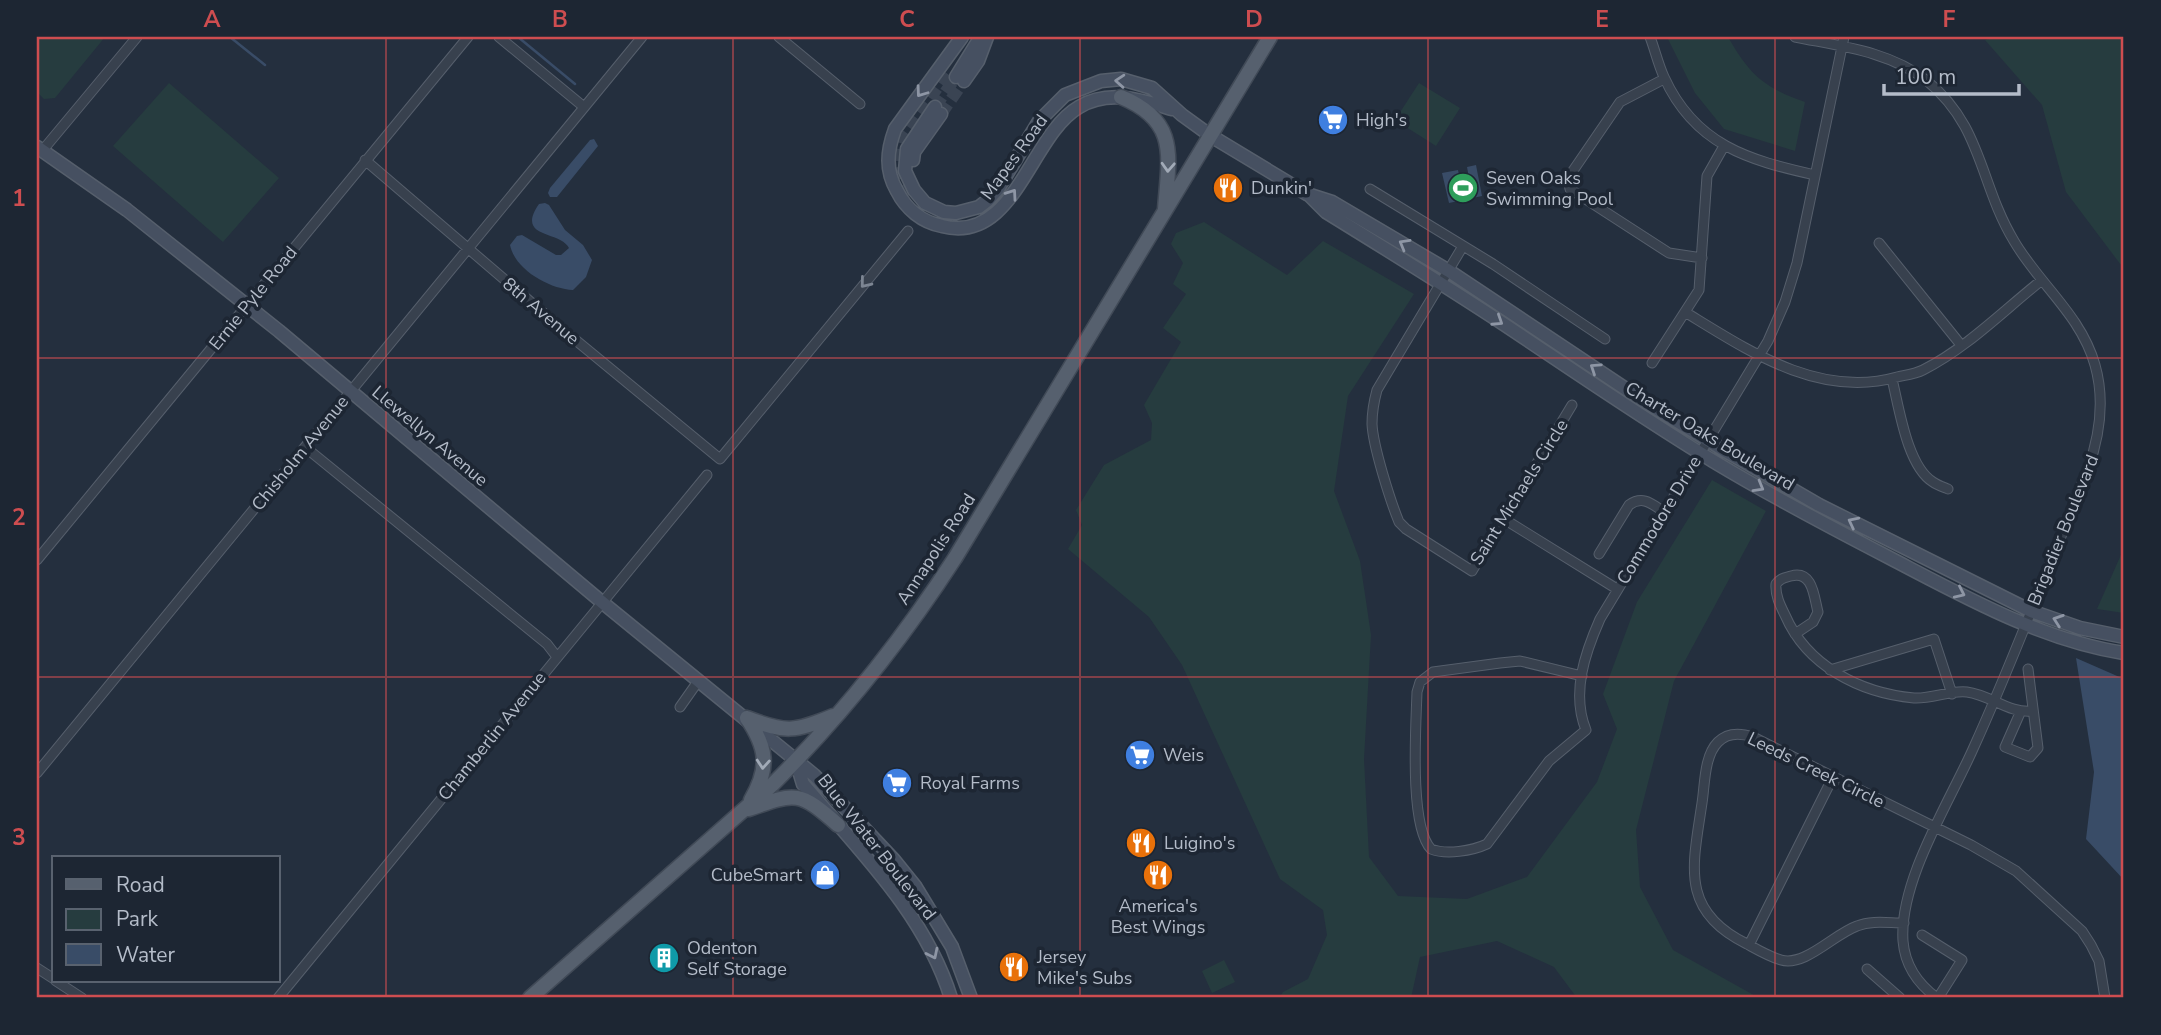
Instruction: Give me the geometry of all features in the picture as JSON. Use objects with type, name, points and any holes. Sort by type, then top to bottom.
[{"type":"main road","name":"Annapolis Road","points":[[530,998],[796,761],[881,664],[934,591],[1270,37]]},
{"type":"main road","points":[[1121,97],[1141,105],[1154,118],[1166,138],[1169,156],[1165,211]]},
{"type":"main road","points":[[747,718],[785,730],[797,729],[837,714]]},
{"type":"main road","points":[[744,810],[763,775],[765,761],[761,742],[747,718]]},
{"type":"main road","points":[[744,810],[780,798],[799,797],[838,825]]},
{"type":"street","points":[[40,149],[137,37]]},
{"type":"street","name":"Ernie Pyle Road","points":[[37,560],[468,37]]},
{"type":"street","points":[[499,37],[584,107]]},
{"type":"street","name":"Chisholm Avenue","points":[[37,773],[642,37]]},
{"type":"street","points":[[779,37],[860,104]]},
{"type":"street","name":"Mapes Road","points":[[961,37],[895,129],[887,163],[891,180],[909,209],[935,225],[946,228],[962,227],[988,219],[1007,201],[1067,116],[1090,101],[1103,97],[1121,97],[1143,100],[1179,111]]},
{"type":"street","points":[[957,76],[973,37]]},
{"type":"street","points":[[957,76],[981,37]]},
{"type":"street","points":[[957,76],[978,61],[987,37]]},
{"type":"street","points":[[1650,37],[1664,79],[1689,117],[1724,146],[1758,162],[1815,175]]},
{"type":"street","name":"Brigadier Boulevard","points":[[1795,37],[1843,42],[1894,60],[1923,78],[1945,97],[1967,127],[1976,145],[1999,211],[2012,239],[2070,315],[2085,338],[2095,364],[2101,408],[2094,452],[1973,750],[1935,828],[1913,882],[1903,940],[1910,968],[1917,980],[1938,998]]},
{"type":"street","name":"Commodore Drive","points":[[1582,676],[1520,661],[1433,672],[1420,682],[1417,692],[1415,765],[1422,834],[1431,849],[1444,852],[1480,848],[1487,844],[1549,761],[1586,730],[1578,704],[1590,640],[1759,355],[1777,322],[1792,283],[1843,42]]},
{"type":"street","name":"Mapes Road","points":[[938,110],[914,152],[912,164],[916,183],[925,194],[925,203],[944,212],[956,213],[979,207],[988,200],[998,189],[1039,121],[1065,95],[1087,85],[1121,79],[1152,88],[1211,136]]},
{"type":"street","points":[[1664,79],[1620,102],[1568,178],[1568,184],[1570,189],[1657,247],[1681,257],[1702,258]]},
{"type":"street","name":"Charter Oaks Boulevard","points":[[1211,136],[1307,194],[1326,212],[1441,284],[1630,409],[1700,453],[1834,529],[1924,576],[2025,623],[2067,639],[2124,653]]},
{"type":"street","points":[[1652,363],[1699,290],[1707,176],[1724,146]]},
{"type":"street","name":"Llewellyn Avenue","points":[[40,149],[127,210],[247,306],[796,761]]},
{"type":"street","name":"8th Avenue","points":[[365,160],[467,249],[720,459],[908,231]]},
{"type":"street","points":[[1370,189],[1464,246],[1605,340]]},
{"type":"street","name":"Charter Oaks Boulevard","points":[[1307,194],[1332,202],[1448,271],[1707,440],[1830,510],[2031,611],[2080,628],[2124,637]]},
{"type":"street","points":[[1880,243],[1961,345]]},
{"type":"street","points":[[1441,284],[1464,246]]},
{"type":"street","points":[[1685,312],[1759,355],[1804,374],[1853,383],[1892,379],[1922,370],[1961,345],[2042,280]]},
{"type":"street","name":"Saint Michaels Circle","points":[[1441,284],[1377,390],[1372,415],[1374,436],[1399,522],[1472,571],[1572,405]]},
{"type":"street","points":[[1892,379],[1906,436],[1920,469],[1931,482],[1948,489]]},
{"type":"street","points":[[304,447],[547,644],[556,657]]},
{"type":"street","name":"Chamberlin Avenue","points":[[278,998],[707,475]]},
{"type":"street","points":[[1599,554],[1629,505],[1637,499],[1645,500],[1664,512]]},
{"type":"street","points":[[1504,519],[1618,589]]},
{"type":"street","points":[[1795,634],[1813,622],[1818,612],[1809,581],[1799,574],[1776,584],[1780,602],[1795,634],[1830,670],[1864,686],[1905,697],[1928,698],[1967,692],[2020,713],[2033,711]]},
{"type":"street","points":[[1830,670],[1934,639],[1952,694]]},
{"type":"street","points":[[2020,713],[2005,747],[2030,757],[2038,748],[2028,669]]},
{"type":"street","points":[[680,707],[699,680]]},
{"type":"street","name":"Leeds Creek Circle","points":[[1904,923],[1875,922],[1859,925],[1802,959],[1791,962],[1779,960],[1722,929],[1711,918],[1697,893],[1694,880],[1697,840],[1712,750],[1725,737],[1733,734],[1747,735],[2016,871],[2082,931],[2099,961],[2105,998]]},
{"type":"street","name":"Blue Water Boulevard","points":[[796,761],[803,785],[910,914],[934,955],[951,998]]},
{"type":"street","name":"Blue Water Boulevard","points":[[796,761],[814,775],[915,886],[952,947],[971,998]]},
{"type":"street","points":[[1749,945],[1833,777]]},
{"type":"street","points":[[1922,935],[1962,960],[1938,998]]},
{"type":"street","points":[[37,968],[52,978]]},
{"type":"street","points":[[1867,970],[1900,998]]},
{"type":"street","points":[[58,982],[82,998]]},
{"type":"green space","points":[[37,37],[105,37],[55,98],[44,99],[37,92]]},
{"type":"green space","points":[[1667,37],[1728,37],[1743,61],[1759,78],[1778,91],[1805,102],[1795,151],[1724,129],[1695,93]]},
{"type":"green space","points":[[1996,37],[2124,37],[2124,269],[2066,192],[2042,105],[1985,40]]},
{"type":"green space","points":[[169,83],[279,178],[223,242],[113,146]]},
{"type":"green space","points":[[1419,83],[1460,108],[1436,146],[1395,120]]},
{"type":"green space","points":[[1204,222],[1287,275],[1323,241],[1414,294],[1348,396],[1334,491],[1360,561],[1371,635],[1364,759],[1369,857],[1398,896],[1467,899],[1527,877],[1597,782],[1617,729],[1603,694],[1637,602],[1712,480],[1766,511],[1674,681],[1636,830],[1640,887],[1673,950],[1759,998],[1577,998],[1554,967],[1497,941],[1420,957],[1411,998],[1279,998],[1283,992],[1308,979],[1327,935],[1323,910],[1280,879],[1182,665],[1149,617],[1068,549],[1082,525],[1076,510],[1104,465],[1151,440],[1152,423],[1144,405],[1181,342],[1163,328],[1186,294],[1173,284],[1183,263],[1171,244],[1176,233]]},
{"type":"green space","points":[[2124,548],[2124,613],[2097,609]]},
{"type":"green space","points":[[1224,960],[1235,982],[1212,993],[1202,971]]},
{"type":"water","points":[[594,139],[598,146],[557,197],[550,197],[550,188],[590,140]]},
{"type":"water","name":"Seven Oaks Swimming Pool","points":[[1476,165],[1482,196],[1449,203],[1442,173],[1458,170],[1460,180],[1469,178],[1467,167]]},
{"type":"water","points":[[545,203],[565,230],[583,245],[592,260],[586,277],[573,290],[544,282],[526,270],[513,254],[510,245],[517,236],[522,235],[556,255],[561,255],[569,248],[564,242],[536,229],[532,223],[539,204]]},
{"type":"water","points":[[2076,658],[2124,679],[2124,880],[2086,839],[2094,772]]},
{"type":"waterway","points":[[230,37],[265,65]]},
{"type":"waterway","points":[[518,37],[575,84]]},
{"type":"tunnel","points":[[911,194],[900,173],[900,144],[950,70]]},
{"type":"tunnel","points":[[935,107],[956,77]]},
{"type":"tunnel","points":[[941,114],[964,81]]},
{"type":"place","name":"High's","points":[[1333,120]]},
{"type":"place","name":"Dunkin'","points":[[1228,188]]},
{"type":"place","name":"Seven Oaks Swimming Pool","points":[[1463,188]]},
{"type":"place","name":"Weis","points":[[1140,755]]},
{"type":"place","name":"Royal Farms","points":[[897,783]]},
{"type":"place","name":"Luigino's","points":[[1141,843]]},
{"type":"place","name":"CubeSmart","points":[[825,875]]},
{"type":"place","name":"America's Best Wings","points":[[1158,875]]},
{"type":"place","name":"Odenton Self Storage","points":[[664,958]]},
{"type":"place","name":"Jersey Mike's Subs","points":[[1014,967]]}]
